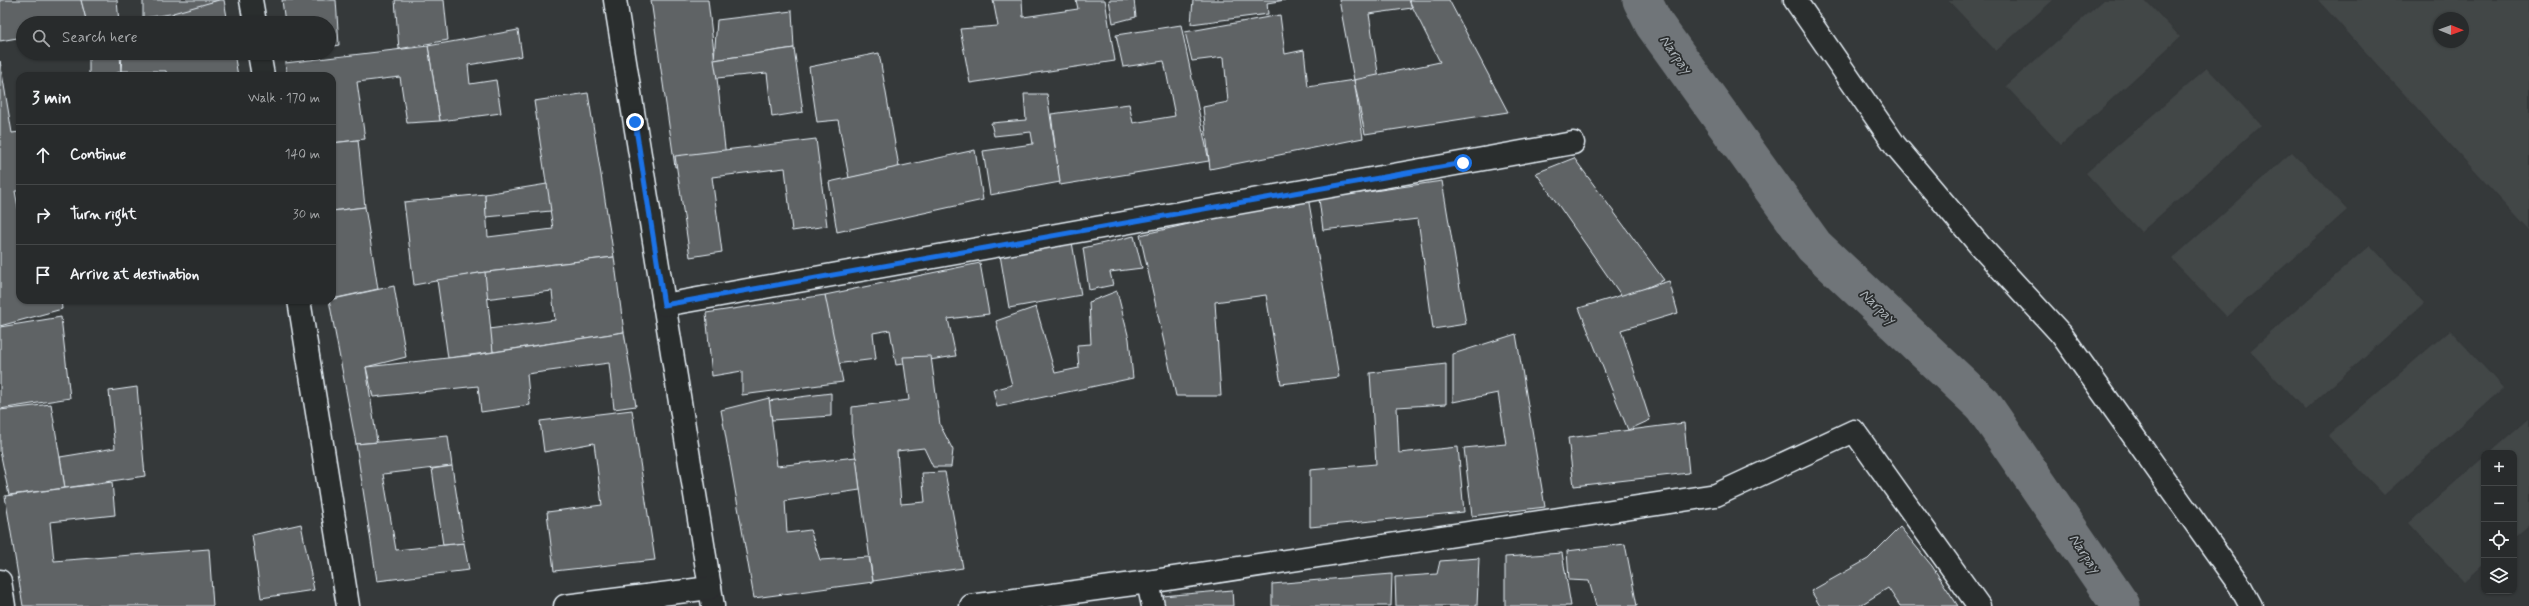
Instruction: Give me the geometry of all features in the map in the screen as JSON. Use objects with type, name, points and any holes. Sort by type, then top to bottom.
[{"type":"street","points":[[251,0],[254,16]]},
{"type":"street","points":[[565,606],[712,597],[615,0]]},
{"type":"street","points":[[1795,0],[1895,146],[1981,247],[2061,334],[2240,586],[2251,606]]},
{"type":"street","points":[[260,60],[262,72]]},
{"type":"street","points":[[664,305],[1573,143]]},
{"type":"street","points":[[300,304],[348,606]]},
{"type":"street","points":[[971,606],[1148,582],[1716,495],[1854,431],[1979,606]]},
{"type":"street","points":[[0,581],[4,606]]},
{"type":"street","points":[[1148,582],[1153,606]]},
{"type":"shaded area","points":[[1948,0],[2053,0],[1996,51]]},
{"type":"shaded area","points":[[2104,0],[2145,0],[2180,37],[2061,145],[2006,86]]},
{"type":"shaded area","points":[[2318,0],[2529,0],[2529,230]]},
{"type":"shaded area","points":[[2207,68],[2261,125],[2141,232],[2086,173]]},
{"type":"shaded area","points":[[2292,152],[2347,210],[2227,317],[2172,259]]},
{"type":"shaded area","points":[[2370,245],[2424,303],[2305,410],[2250,351]]},
{"type":"shaded area","points":[[2450,330],[2503,388],[2384,495],[2328,436]]},
{"type":"shaded area","points":[[2529,418],[2529,524],[2517,534],[2517,450],[2492,450]]},
{"type":"shaded area","points":[[2481,460],[2481,567],[2464,582],[2409,523]]},
{"type":"building","points":[[0,0],[81,0],[85,16],[16,16],[16,38],[0,41]]},
{"type":"building","points":[[81,0],[117,0],[118,16],[85,16]]},
{"type":"building","points":[[143,0],[219,0],[184,12],[157,16],[143,16]]},
{"type":"building","points":[[219,0],[224,0],[227,16],[174,16],[173,13]]},
{"type":"building","points":[[282,0],[336,0],[339,45],[336,46],[336,16],[284,16]]},
{"type":"building","points":[[395,0],[444,0],[448,40],[399,49]]},
{"type":"building","points":[[651,0],[708,0],[726,157],[675,167]]},
{"type":"building","points":[[993,0],[1022,0],[1023,17],[1078,9],[1076,0],[1105,0],[1115,61],[970,83],[960,29],[998,26]]},
{"type":"building","points":[[1109,0],[1134,0],[1136,17],[1113,23]]},
{"type":"building","points":[[1193,0],[1285,0],[1267,3],[1268,14],[1191,24]]},
{"type":"building","points":[[1339,0],[1409,0],[1412,8],[1369,14],[1379,79],[1354,80]]},
{"type":"building","points":[[1409,0],[1449,0],[1508,112],[1365,134],[1354,80],[1440,62]]},
{"type":"building","points":[[792,11],[794,48],[714,60],[717,20]]},
{"type":"building","points":[[1280,15],[1285,54],[1304,50],[1308,87],[1354,80],[1363,138],[1210,169],[1203,107],[1228,102],[1224,57],[1192,61],[1185,32]]},
{"type":"building","points":[[1181,25],[1209,161],[1060,185],[1051,114],[1129,104],[1133,123],[1175,116],[1164,61],[1123,67],[1116,35]]},
{"type":"building","points":[[518,30],[522,56],[468,65],[470,84],[496,80],[501,113],[440,121],[428,46]]},
{"type":"building","points":[[428,46],[440,121],[407,123],[400,77],[357,82],[365,139],[336,143],[336,72],[286,72],[285,63],[310,60],[336,60],[336,57]]},
{"type":"building","points":[[794,48],[803,112],[772,117],[767,73],[717,78],[714,60]]},
{"type":"building","points":[[879,53],[899,167],[849,178],[838,120],[817,122],[809,67]]},
{"type":"building","points":[[89,60],[120,60],[121,71],[119,72],[89,72]]},
{"type":"building","points":[[122,60],[235,60],[237,72],[166,72],[121,71]]},
{"type":"building","points":[[0,61],[12,133],[16,132],[16,304],[61,304],[62,309],[0,326]]},
{"type":"building","points":[[588,93],[614,257],[479,273],[414,285],[404,202],[485,194],[488,237],[553,229],[534,101]]},
{"type":"building","points":[[1024,94],[1047,94],[1060,182],[990,195],[983,151],[1033,144],[1031,132],[994,136],[991,123],[1026,120]]},
{"type":"building","points":[[816,139],[827,226],[792,231],[785,168],[712,177],[722,252],[690,257],[675,156]]},
{"type":"building","points":[[358,140],[365,207],[336,211],[336,143]]},
{"type":"building","points":[[975,150],[983,200],[837,232],[829,182]]},
{"type":"building","points":[[1574,158],[1664,280],[1623,298],[1536,173]]},
{"type":"building","points":[[1442,181],[1466,324],[1433,329],[1418,219],[1323,230],[1319,199]]},
{"type":"building","points":[[547,184],[551,211],[486,217],[485,194]]},
{"type":"building","points":[[1308,197],[1339,377],[1281,384],[1266,295],[1215,302],[1221,396],[1176,396],[1140,235]]},
{"type":"building","points":[[365,207],[378,289],[336,298],[336,211]]},
{"type":"building","points":[[1134,236],[1142,268],[1110,272],[1113,285],[1089,290],[1083,248]]},
{"type":"building","points":[[1072,242],[1081,295],[1009,308],[1000,255]]},
{"type":"building","points":[[614,257],[624,332],[493,352],[489,329],[555,320],[552,291],[484,299],[479,273]]},
{"type":"building","points":[[980,263],[989,314],[948,319],[956,356],[896,365],[890,330],[873,333],[876,359],[835,364],[825,295]]},
{"type":"building","points":[[485,272],[493,352],[448,358],[437,280]]},
{"type":"building","points":[[1669,281],[1678,313],[1621,330],[1650,420],[1628,430],[1579,308]]},
{"type":"building","points":[[394,286],[406,357],[366,367],[377,442],[356,444],[330,304],[336,304],[336,298]]},
{"type":"building","points":[[1117,291],[1129,339],[1133,378],[997,407],[993,390],[1012,385],[996,321],[1036,307],[1055,373],[1079,368],[1077,345],[1091,344],[1089,302]]},
{"type":"building","points":[[825,295],[843,382],[742,395],[742,371],[712,376],[706,313]]},
{"type":"building","points":[[61,317],[70,398],[0,409],[0,327]]},
{"type":"building","points":[[624,332],[636,406],[614,409],[609,363],[527,374],[530,405],[481,412],[478,386],[373,397],[366,367],[475,355]]},
{"type":"building","points":[[1516,334],[1545,507],[1472,516],[1464,448],[1506,444],[1498,393],[1453,402],[1453,354]]},
{"type":"building","points":[[931,356],[940,425],[953,450],[951,467],[933,467],[924,448],[897,451],[901,504],[925,502],[922,473],[945,472],[963,568],[873,581],[852,432],[852,407],[909,400],[903,357]]},
{"type":"building","points":[[1446,364],[1446,404],[1397,407],[1399,453],[1458,447],[1464,512],[1310,527],[1310,470],[1376,464],[1370,373]]},
{"type":"building","points":[[137,387],[145,476],[65,488],[60,457],[115,448],[109,391]]},
{"type":"building","points":[[831,393],[831,416],[772,420],[768,401]]},
{"type":"building","points":[[769,398],[777,466],[856,457],[860,490],[785,501],[787,533],[810,530],[820,560],[869,557],[873,582],[754,598],[721,410]]},
{"type":"building","points":[[51,404],[65,488],[9,495],[0,451],[0,410]]},
{"type":"building","points":[[632,410],[655,560],[554,571],[547,512],[602,505],[594,443],[544,452],[540,421]]},
{"type":"building","points":[[1684,423],[1689,473],[1574,486],[1568,438]]},
{"type":"building","points":[[448,436],[452,466],[383,474],[396,550],[464,543],[469,570],[377,581],[356,444]]},
{"type":"building","points":[[452,466],[464,543],[443,545],[432,469]]},
{"type":"building","points":[[112,482],[115,515],[50,522],[54,561],[209,549],[213,606],[23,606],[5,496]]},
{"type":"building","points":[[301,524],[314,590],[261,598],[252,535]]},
{"type":"building","points":[[1900,527],[1932,566],[1958,606],[1900,606],[1888,588],[1859,606],[1820,606],[1811,591],[1868,559]]},
{"type":"building","points":[[1625,544],[1637,606],[1596,606],[1589,581],[1569,580],[1567,551]]},
{"type":"building","points":[[1562,553],[1571,606],[1505,606],[1505,557]]},
{"type":"building","points":[[1479,558],[1477,606],[1396,606],[1395,577],[1437,574],[1440,561]]},
{"type":"building","points":[[1392,574],[1391,606],[1272,606],[1272,584]]},
{"type":"building","points":[[1232,590],[1233,606],[1164,606],[1162,596]]},
{"type":"waterway","name":"Narpay","points":[[1642,0],[1654,24],[1814,246],[1983,405],[2121,606]]},
{"type":"route","points":[[635,122],[664,305],[1463,163]]}]
